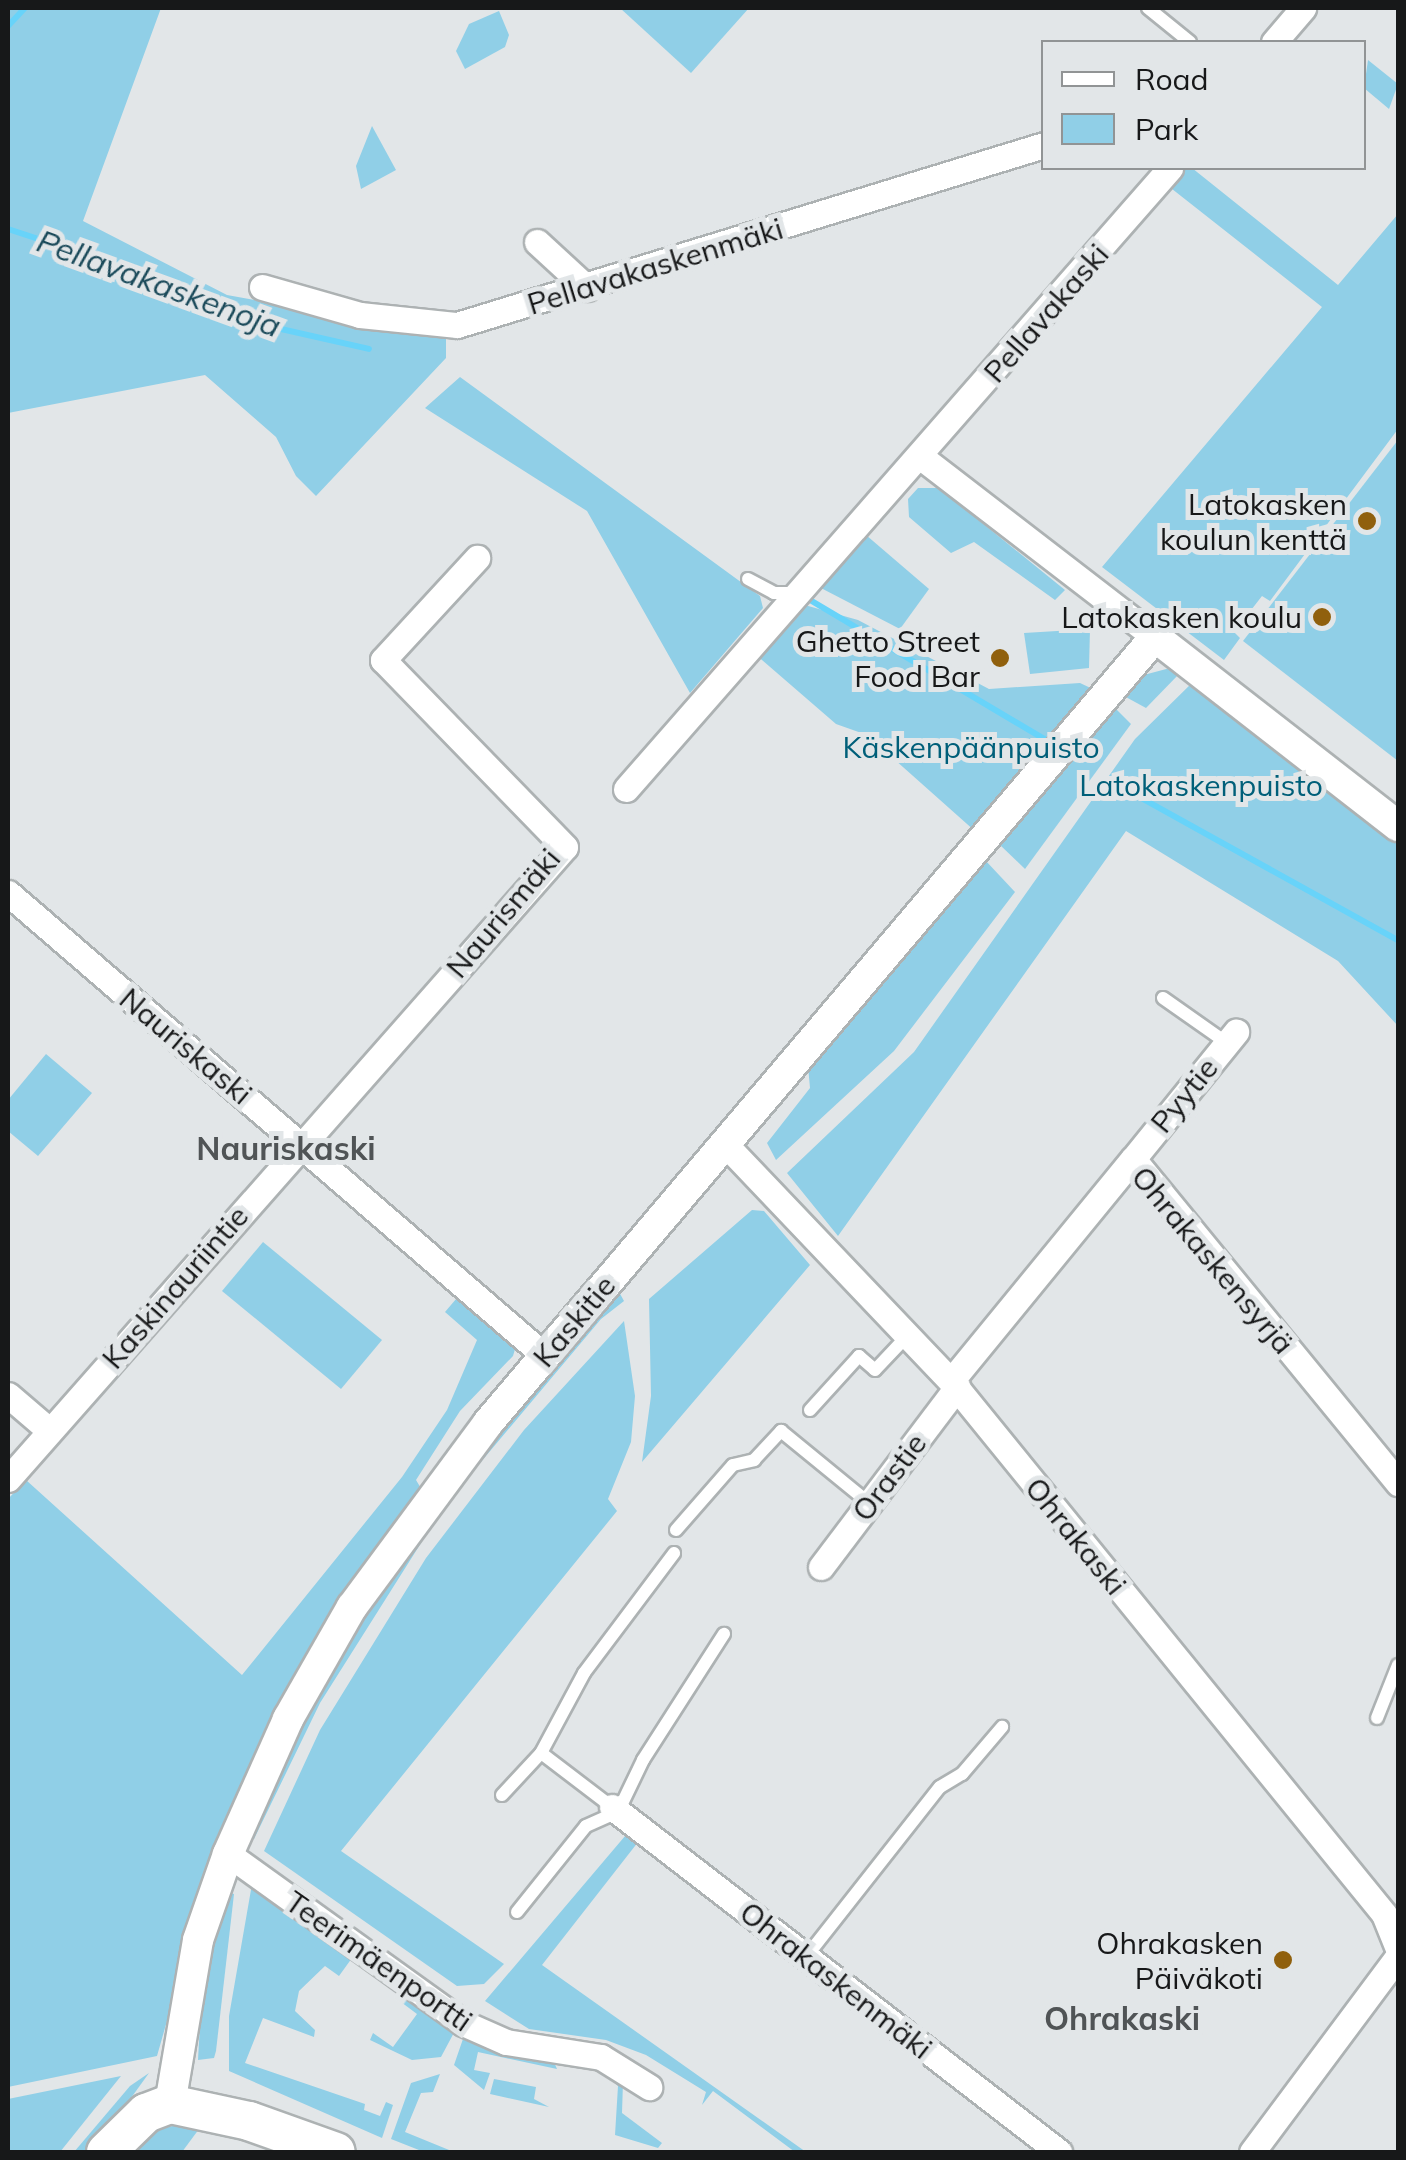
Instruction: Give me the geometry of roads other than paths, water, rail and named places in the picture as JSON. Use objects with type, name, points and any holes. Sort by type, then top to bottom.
[{"type":"main road","points":[[106,2152],[146,2114],[170,2104],[249,2121],[336,2152]]},
{"type":"street","points":[[1276,40],[1303,8]]},
{"type":"street","name":"Pellavakaskenmäki","points":[[262,287],[360,314],[457,326],[1041,145]]},
{"type":"street","name":"Pellavakaski","points":[[626,789],[793,593],[921,457],[1165,170]]},
{"type":"street","points":[[537,242],[588,288]]},
{"type":"street","points":[[921,457],[1398,826]]},
{"type":"street","name":"Naurismäki","points":[[300,1143],[565,846],[383,660],[478,558]]},
{"type":"street","name":"Kaskitie","points":[[170,2104],[198,1940],[228,1854],[288,1720],[352,1607],[433,1489],[1155,637]]},
{"type":"street","name":"Nauriskaski","points":[[8,893],[545,1356]]},
{"type":"street","name":"Pyytie","points":[[1133,1158],[1232,1038]]},
{"type":"street","name":"Kaskinauriintie","points":[[8,1479],[300,1143]]},
{"type":"street","name":"Ohrakaski","points":[[725,1144],[954,1384],[1384,1914],[1398,1948]]},
{"type":"street","name":"Ohrakaskensyrjä","points":[[954,1384],[1133,1158],[1398,1483]]},
{"type":"street","name":"Orastie","points":[[821,1567],[954,1384]]},
{"type":"street","points":[[8,1396],[50,1431]]},
{"type":"street","name":"Ohrakaskenmäki","points":[[615,1809],[1059,2152]]},
{"type":"street","name":"Teerimäenportti","points":[[228,1854],[463,2023],[506,2042],[601,2057],[650,2087]]},
{"type":"street","points":[[1252,2152],[1398,1956]]},
{"type":"lane","points":[[1148,8],[1188,40]]},
{"type":"lane","points":[[748,580],[774,593],[793,593]]},
{"type":"lane","points":[[1164,998],[1232,1038]]},
{"type":"lane","points":[[810,1410],[859,1356],[874,1370],[906,1336]]},
{"type":"lane","points":[[676,1530],[733,1466],[754,1460],[781,1431],[869,1503]]},
{"type":"lane","points":[[502,1794],[541,1753],[584,1673],[674,1553]]},
{"type":"lane","points":[[517,1912],[586,1826],[615,1809],[724,1634]]},
{"type":"lane","points":[[1377,1718],[1398,1665]]},
{"type":"lane","points":[[806,1957],[940,1787],[962,1774],[1002,1727]]},
{"type":"lane","points":[[541,1753],[615,1809]]},
{"type":"waterway","points":[[8,26],[25,8]]},
{"type":"waterway","name":"Pellavakaskenoja","points":[[8,229],[203,293],[246,321],[369,349]]},
{"type":"waterway","points":[[805,597],[1044,739]]},
{"type":"waterway","points":[[1116,784],[1398,940]]},
{"type":"place","name":"Latokasken koulun kenttä","points":[[1367,521]]},
{"type":"place","name":"Latokasken koulu","points":[[1322,617]]},
{"type":"place","name":"Ghetto Street Food Bar","points":[[1000,658]]},
{"type":"place","name":"Ohrakasken Päiväkoti","points":[[1283,1960]]},
{"type":"district","name":"Nauriskaski","points":[[286,1148]]},
{"type":"district","name":"Ohrakaski","points":[[1122,2018]]},
{"type":"park label","name":"Käskenpäänpuisto","points":[[971,747]]},
{"type":"park label","name":"Latokaskenpuisto","points":[[1201,785]]}]
